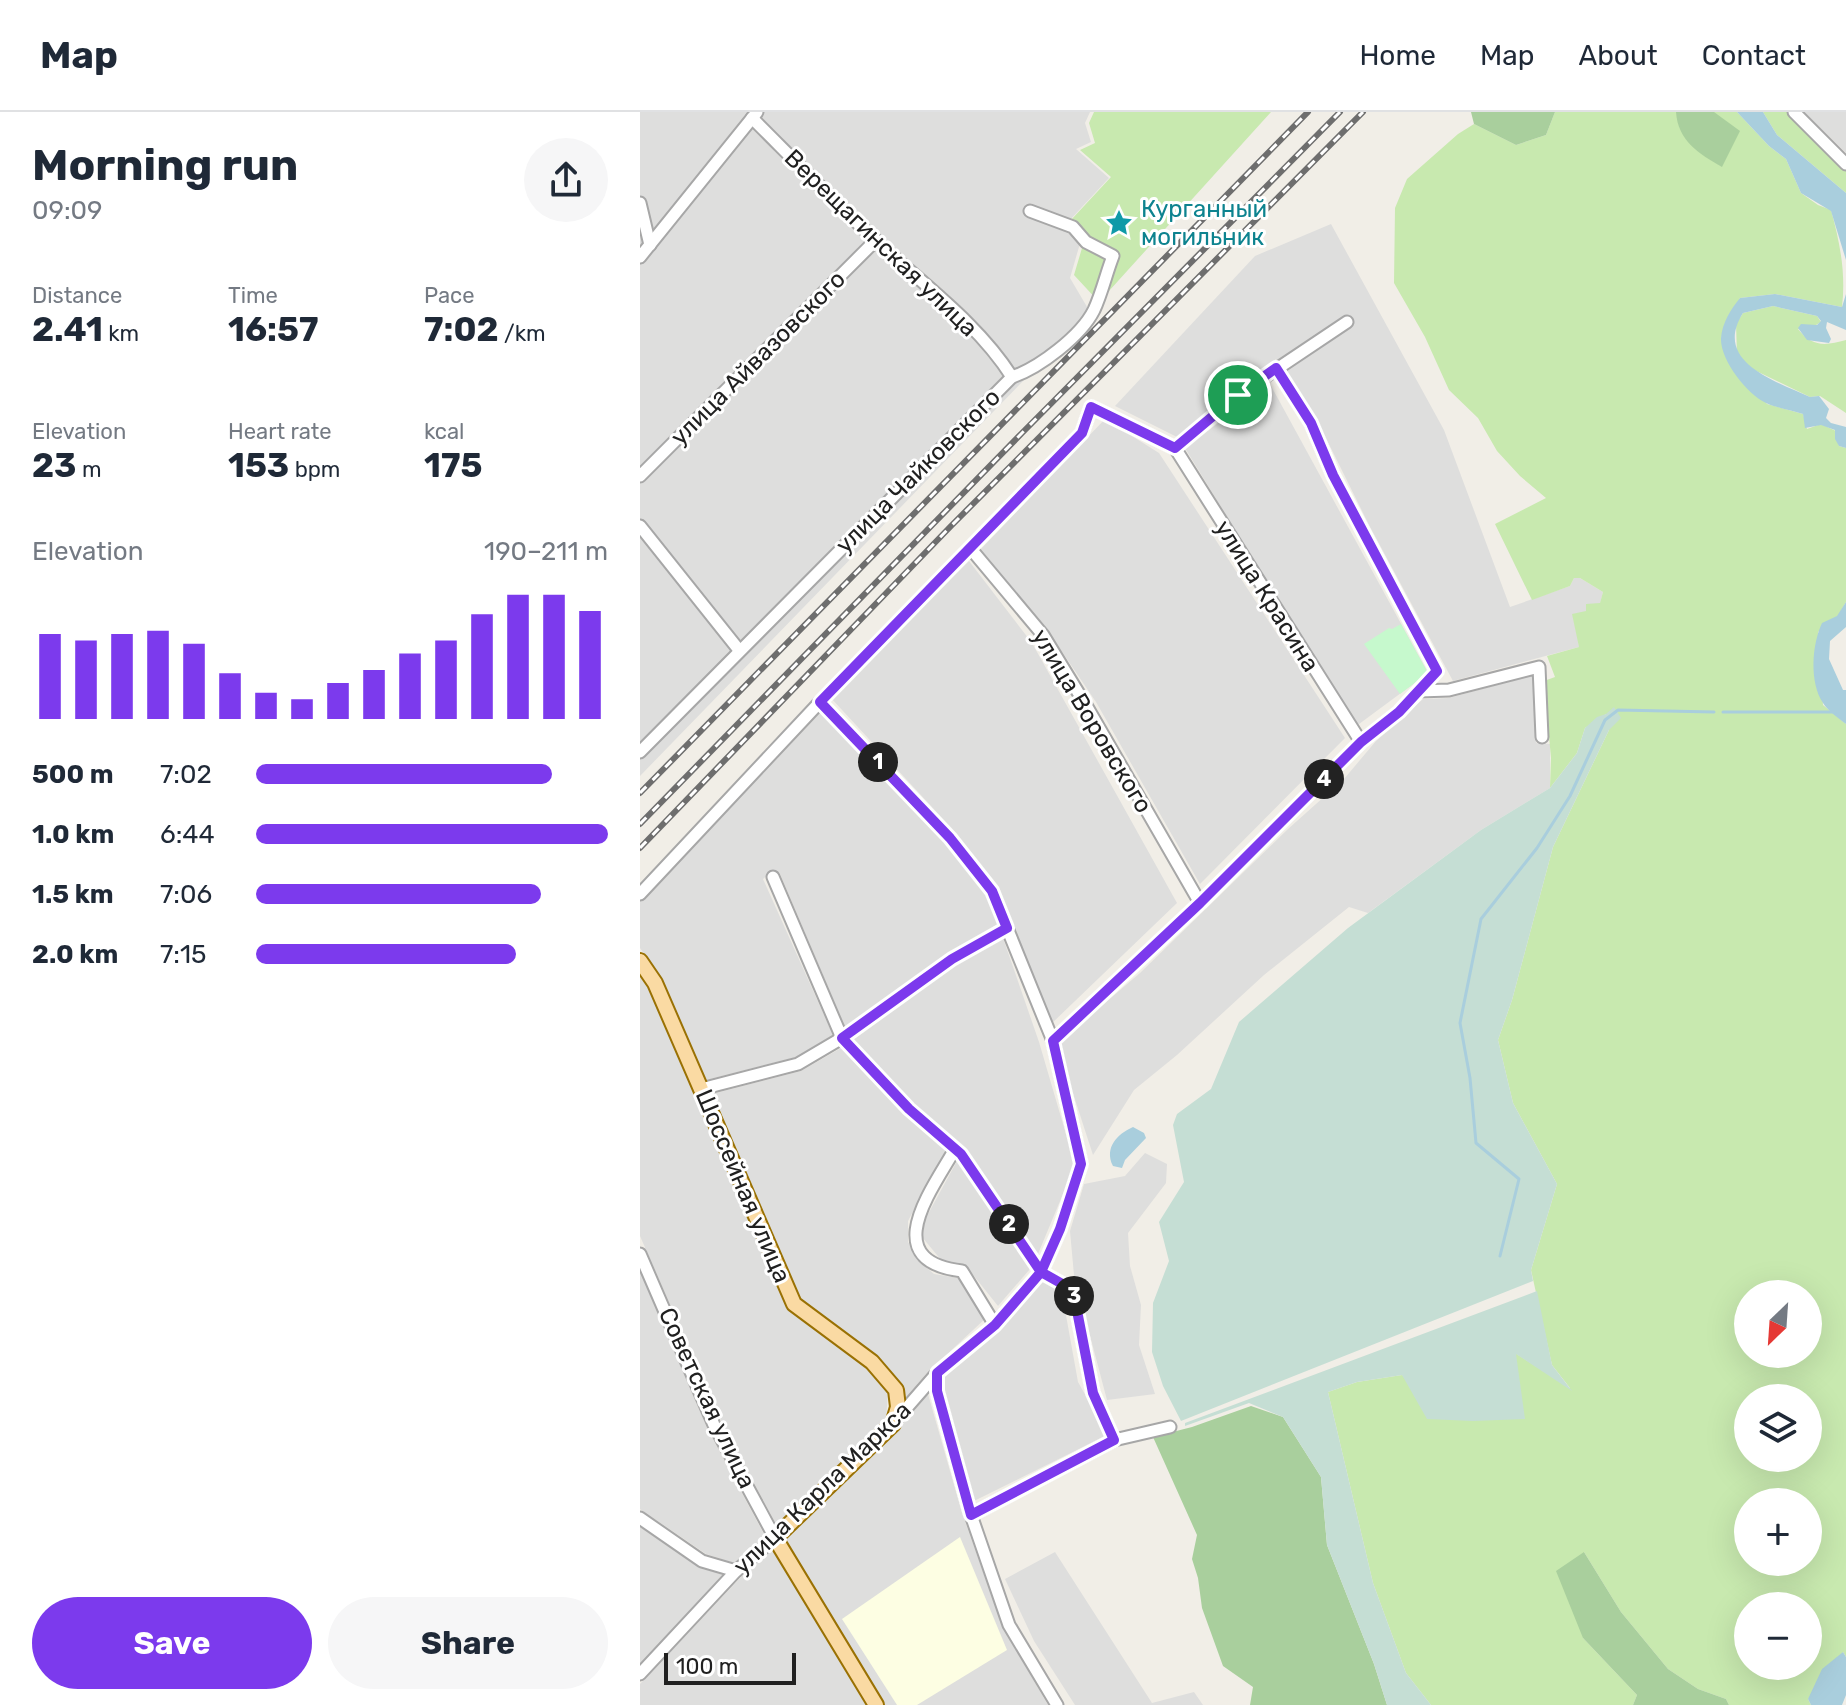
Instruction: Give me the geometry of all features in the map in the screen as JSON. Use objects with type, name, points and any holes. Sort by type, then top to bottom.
[{"type":"main road","name":"Шоссейная улица","points":[[640,961],[655,983],[794,1304],[872,1362],[896,1390],[898,1407],[893,1424]]},
{"type":"main road","name":"улица Карла Маркса","points":[[775,1538],[893,1424]]},
{"type":"main road","name":"Советская улица","points":[[775,1538],[876,1705]]},
{"type":"street","points":[[1794,112],[1846,164]]},
{"type":"street","points":[[640,257],[754,115]]},
{"type":"street","name":"Верещагинская улица","points":[[754,115],[876,240],[936,292],[1000,359],[1012,377]]},
{"type":"street","points":[[640,203],[650,245]]},
{"type":"street","name":"улица Чайковского","points":[[640,752],[1012,377],[1030,371],[1082,327],[1093,312],[1113,256],[1086,242],[1073,227],[1030,211]]},
{"type":"street","name":"улица Айвазовского","points":[[640,476],[876,240]]},
{"type":"street","points":[[640,894],[820,702],[1082,433],[1091,407],[1175,448],[1238,395],[1347,322]]},
{"type":"street","points":[[1053,1041],[1200,903],[1361,742],[1399,712],[1437,671],[1333,475],[1311,423],[1276,368]]},
{"type":"street","name":"улица Красина","points":[[1175,448],[1361,742]]},
{"type":"street","points":[[640,526],[739,650]]},
{"type":"street","name":"улица Воровского","points":[[971,549],[1043,635],[1200,903]]},
{"type":"street","points":[[1419,691],[1449,690],[1539,667],[1542,737]]},
{"type":"street","name":"улица Карла Маркса","points":[[820,702],[950,838],[992,891],[1053,1041],[1081,1164],[1060,1229],[1041,1272],[995,1325],[937,1373],[893,1424]]},
{"type":"street","points":[[773,877],[842,1038],[909,1109],[955,1149],[1041,1272],[1073,1290],[1093,1393],[1114,1440]]},
{"type":"street","points":[[701,1089],[798,1064],[842,1038],[952,959],[1007,928]]},
{"type":"street","points":[[955,1149],[915,1223],[914,1239],[938,1269],[962,1271],[995,1325]]},
{"type":"street","name":"Советская улица","points":[[640,1254],[714,1425],[775,1538]]},
{"type":"street","points":[[937,1373],[937,1391],[971,1515],[1009,1625],[1057,1705]]},
{"type":"street","points":[[971,1515],[1114,1440],[1170,1427]]},
{"type":"street","points":[[640,1518],[702,1561],[736,1571]]},
{"type":"street","name":"улица Карла Маркса","points":[[640,1674],[736,1571],[775,1538]]},
{"type":"shaded area","points":[[640,112],[1090,112],[1085,123],[1091,142],[1076,149],[1109,178],[1069,221],[1081,240],[1070,278],[1090,312],[640,776]]},
{"type":"shaded area","points":[[1804,112],[1846,112],[1846,153]]},
{"type":"shaded area","points":[[1331,224],[1444,430],[1510,607],[1570,586],[1574,578],[1580,578],[1603,592],[1600,604],[1586,604],[1587,611],[1577,615],[1579,647],[1453,681],[1369,525],[1317,420],[1276,359],[1177,437],[1115,406],[1255,256]]},
{"type":"shaded area","points":[[1270,384],[1428,673],[1355,727],[1185,448]]},
{"type":"shaded area","points":[[1105,419],[1159,453],[1345,738],[1200,884],[1096,702],[1048,631],[979,551]]},
{"type":"shaded area","points":[[969,561],[1032,643],[1177,903],[1049,1026],[999,887],[956,833],[830,697]]},
{"type":"shaded area","points":[[1533,675],[1536,743],[1550,744],[1550,788],[1481,830],[1368,913],[1349,907],[1264,975],[1134,1090],[1093,1155],[1057,1044],[1140,973],[1344,779],[1376,741],[1423,699],[1449,698]]},
{"type":"shaded area","points":[[820,707],[945,843],[986,894],[998,924],[948,953],[845,1027],[780,874],[773,870],[763,879],[833,1035],[796,1057],[706,1080],[662,979],[640,948],[640,899]]},
{"type":"shaded area","points":[[1614,707],[1621,718],[1609,730],[1553,847],[1512,1000],[1498,1040],[1513,1103],[1557,1184],[1531,1270],[1533,1281],[1181,1421],[1163,1386],[1152,1352],[1153,1303],[1169,1261],[1159,1222],[1184,1182],[1173,1125],[1177,1114],[1211,1089],[1239,1022],[1348,928],[1481,830],[1550,788],[1577,753],[1585,728]]},
{"type":"shaded area","points":[[1003,938],[1039,1042],[1075,1165],[1038,1254],[966,1149],[914,1104],[853,1040],[956,965]]},
{"type":"shaded area","points":[[640,974],[649,987],[789,1309],[867,1367],[888,1392],[886,1420],[777,1526],[721,1421],[640,1236]]},
{"type":"shaded area","points":[[841,1048],[903,1114],[946,1150],[908,1221],[908,1242],[921,1263],[934,1274],[958,1278],[987,1317],[926,1374],[902,1402],[903,1389],[877,1356],[800,1300],[712,1094],[801,1071]]},
{"type":"shaded area","points":[[1145,1153],[1167,1164],[1166,1183],[1128,1233],[1130,1266],[1141,1305],[1139,1345],[1155,1394],[1107,1400],[1074,1275],[1070,1231],[1084,1184],[1125,1176]]},
{"type":"shaded area","points":[[957,1161],[1030,1269],[998,1306],[966,1266],[942,1261],[922,1237],[922,1225]]},
{"type":"shaded area","points":[[640,1271],[707,1428],[765,1536],[734,1563],[706,1554],[640,1509]]},
{"type":"shaded area","points":[[1040,1282],[1056,1284],[1062,1293],[1078,1382],[1104,1428],[1105,1436],[974,1501],[939,1381]]},
{"type":"shaded area","points":[[1537,1291],[1552,1365],[1572,1391],[1516,1354],[1525,1419],[1427,1419],[1402,1375],[1357,1382],[1328,1392],[1373,1583],[1406,1673],[1431,1705],[1387,1705],[1327,1545],[1321,1477],[1283,1417],[1249,1403],[1185,1426],[1185,1423]]},
{"type":"shaded area","points":[[928,1394],[962,1513],[1003,1628],[1048,1705],[885,1705],[784,1539],[899,1429]]},
{"type":"shaded area","points":[[640,1527],[699,1567],[723,1575],[640,1664]]},
{"type":"shaded area","points":[[960,1537],[1007,1650],[917,1705],[897,1705],[842,1619]]},
{"type":"shaded area","points":[[773,1549],[868,1705],[640,1705],[640,1684],[741,1577]]},
{"type":"shaded area","points":[[1055,1552],[1152,1703],[1194,1692],[1203,1705],[1075,1705],[1034,1641],[1005,1579]]},
{"type":"green space","points":[[1094,112],[1271,112],[1099,302],[1074,275],[1085,238],[1071,220],[1111,177],[1080,150],[1095,143],[1089,123]]},
{"type":"green space","points":[[1471,112],[1555,112],[1546,135],[1516,145],[1474,124]]},
{"type":"green space","points":[[1555,112],[1737,112],[1786,159],[1801,193],[1831,210],[1839,246],[1843,270],[1842,307],[1775,294],[1740,298],[1721,338],[1767,404],[1803,414],[1807,429],[1821,424],[1836,431],[1839,446],[1846,448],[1846,602],[1838,616],[1818,632],[1823,705],[1846,724],[1846,1657],[1843,1652],[1808,1699],[1811,1705],[1729,1705],[1726,1699],[1698,1689],[1668,1669],[1621,1612],[1584,1552],[1583,1638],[1637,1695],[1633,1705],[1431,1705],[1406,1673],[1373,1583],[1328,1392],[1357,1382],[1402,1375],[1524,1419],[1515,1353],[1570,1388],[1552,1365],[1531,1270],[1557,1184],[1513,1103],[1498,1040],[1512,1000],[1553,847],[1609,730],[1606,714],[1585,728],[1577,753],[1550,788],[1551,758],[1544,681],[1555,677],[1547,656],[1579,647],[1572,614],[1586,611],[1586,604],[1600,603],[1603,592],[1580,578],[1574,578],[1570,586],[1532,600],[1495,524],[1546,498],[1497,451],[1478,418],[1449,390],[1425,337],[1394,283],[1395,208],[1407,179],[1458,134],[1474,124],[1516,145],[1546,135]]},
{"type":"green space","points":[[1676,112],[1714,112],[1740,131],[1722,167],[1698,152],[1685,139]]},
{"type":"green space","points":[[1763,112],[1791,112],[1846,164],[1846,193],[1777,135]]},
{"type":"green space","points":[[1773,306],[1817,316],[1821,322],[1798,329],[1814,342],[1825,344],[1846,340],[1846,413],[1820,396],[1810,397],[1752,369],[1737,355],[1736,324],[1743,313]]},
{"type":"green space","points":[[1401,624],[1428,673],[1400,694],[1364,644]]},
{"type":"green space","points":[[1251,1406],[1283,1417],[1321,1477],[1327,1545],[1387,1705],[1250,1705],[1253,1687],[1223,1666],[1202,1608],[1192,1559],[1197,1535],[1153,1437]]},
{"type":"green space","points":[[1584,1552],[1621,1612],[1668,1669],[1698,1689],[1726,1699],[1729,1705],[1633,1705],[1637,1695],[1583,1638],[1556,1571]]},
{"type":"water","points":[[1737,112],[1763,112],[1777,135],[1846,193],[1846,260],[1831,211],[1801,193],[1786,159]]},
{"type":"water","points":[[1775,294],[1842,307],[1846,294],[1846,330],[1827,322],[1829,343],[1807,340],[1798,328],[1801,324],[1817,325],[1821,321],[1817,316],[1773,306],[1743,313],[1736,330],[1736,345],[1742,357],[1766,376],[1810,397],[1819,396],[1829,409],[1826,418],[1831,423],[1846,427],[1846,448],[1839,446],[1835,430],[1821,425],[1805,428],[1803,414],[1759,399],[1736,375],[1725,356],[1721,338],[1723,327],[1740,298]]},
{"type":"water","points":[[1846,602],[1846,627],[1830,641],[1829,659],[1843,690],[1846,690],[1846,724],[1823,703],[1816,685],[1814,663],[1822,623],[1837,616]]},
{"type":"water","points":[[1133,1127],[1144,1133],[1146,1138],[1125,1160],[1122,1168],[1113,1166],[1110,1153],[1114,1142]]},
{"type":"water","points":[[1843,1652],[1846,1657],[1846,1695],[1842,1705],[1811,1705],[1808,1699],[1817,1680],[1822,1680],[1822,1669]]},
{"type":"waterway","points":[[1500,1256],[1519,1179],[1476,1143],[1470,1078],[1460,1023],[1481,919],[1537,848],[1570,796],[1605,720],[1618,710],[1714,712]]},
{"type":"waterway","points":[[1723,712],[1835,712]]},
{"type":"railway","points":[[640,793],[1308,112]]},
{"type":"railway","points":[[640,824],[1340,112]]},
{"type":"railway","points":[[640,848],[951,526],[1363,112]]},
{"type":"place","name":"Курганный могильник","points":[[1119,223]]},
{"type":"route","points":[[1238,395],[1175,448],[1091,407],[1082,433],[820,702],[950,838],[992,891],[1007,928],[952,959],[842,1038],[909,1109],[961,1154],[1041,1272],[995,1325],[937,1373],[937,1391],[971,1515],[1114,1440],[1093,1393],[1073,1290],[1041,1272],[1060,1229],[1081,1164],[1053,1041],[1200,903],[1361,742],[1399,712],[1437,671],[1333,475],[1311,423],[1276,368],[1238,395]]}]
